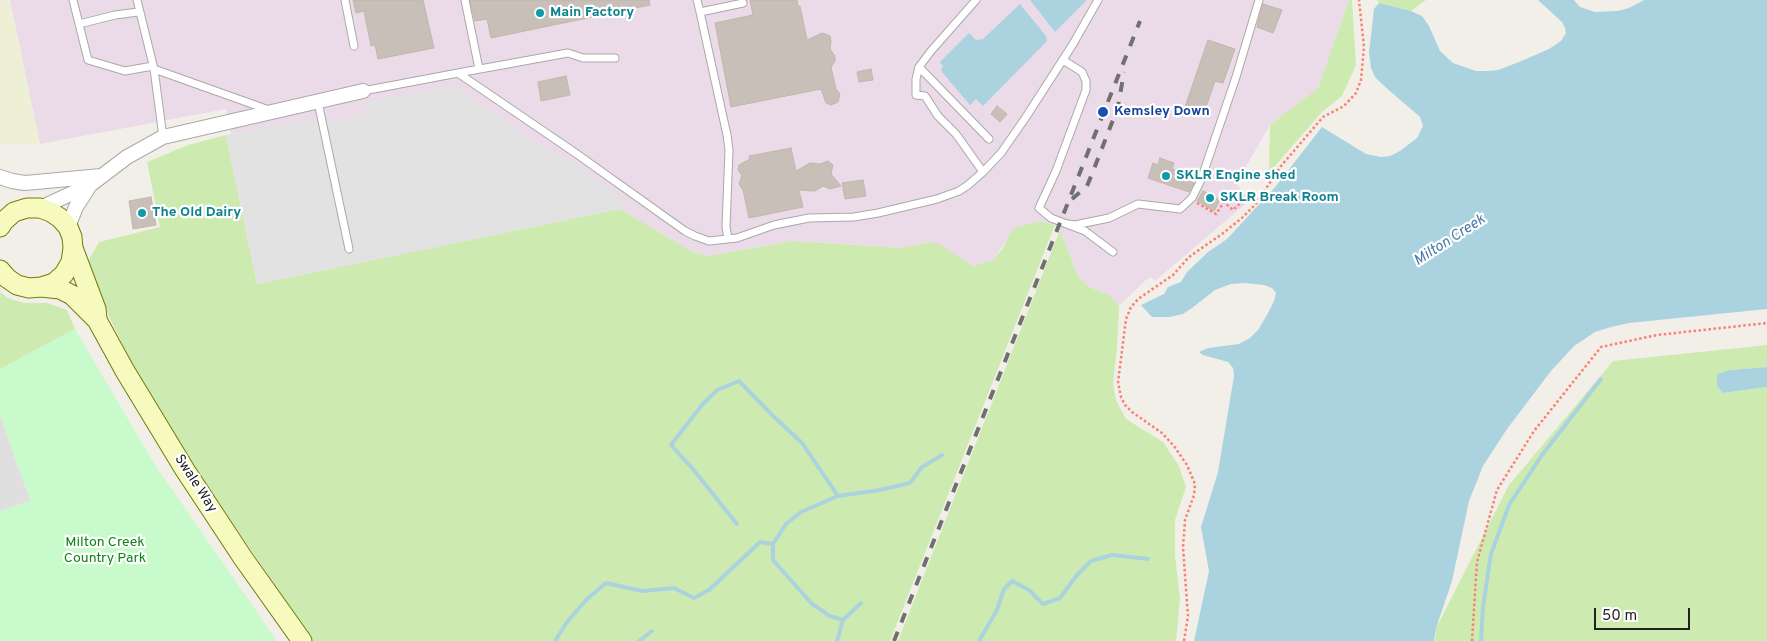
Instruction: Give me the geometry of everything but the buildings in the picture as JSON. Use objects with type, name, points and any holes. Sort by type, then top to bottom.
[{"type":"main road","points":[[0,226],[4,221],[7,210],[40,208],[55,215],[68,227]]},
{"type":"main road","name":"Swale Way","points":[[68,227],[96,309],[97,320]]},
{"type":"main road","points":[[41,287],[54,283],[64,274],[71,262],[74,248]]},
{"type":"main road","name":"Swale Way","points":[[0,270],[17,285],[29,288],[60,289],[72,295],[97,320],[125,371],[190,478],[243,558],[302,641]]},
{"type":"street","points":[[40,208],[90,185],[127,157],[163,136],[363,91]]},
{"type":"street","points":[[0,177],[12,182],[25,183],[103,175]]},
{"type":"street","points":[[68,227],[76,207],[90,185]]},
{"type":"lane","points":[[73,0],[88,60],[126,71],[153,67],[274,112]]},
{"type":"lane","points":[[136,0],[153,67],[163,136]]},
{"type":"lane","points":[[345,0],[354,46]]},
{"type":"lane","points":[[465,0],[478,69]]},
{"type":"lane","points":[[697,0],[728,142],[726,220],[728,239]]},
{"type":"lane","points":[[976,0],[931,51],[920,67],[916,78],[916,95],[925,96],[938,116],[954,132],[983,172]]},
{"type":"lane","points":[[458,74],[574,152],[685,231],[703,240],[717,241],[810,218],[864,216],[937,199],[965,188],[983,172],[1009,143],[1063,60],[1098,0]]},
{"type":"lane","points":[[1068,224],[1075,225],[1108,218],[1138,204],[1180,209],[1190,200],[1201,180],[1236,77],[1259,0]]},
{"type":"lane","points":[[700,12],[743,2]]},
{"type":"lane","points":[[79,24],[115,15],[138,12]]},
{"type":"lane","points":[[363,91],[568,53],[583,58],[615,58]]},
{"type":"lane","points":[[1063,60],[1083,72],[1086,90],[1054,176],[1039,206],[1040,210],[1048,216],[1085,231],[1113,252]]},
{"type":"lane","points":[[920,67],[989,139]]},
{"type":"lane","points":[[318,102],[349,249]]},
{"type":"path","points":[[1184,641],[1188,616],[1183,547],[1185,520],[1194,495],[1195,484],[1183,458],[1174,446],[1162,432],[1132,412],[1125,405],[1121,397],[1118,382],[1126,319],[1131,307],[1138,299],[1172,275],[1189,257],[1222,234],[1251,210],[1281,166],[1323,117],[1344,106],[1356,94],[1361,80],[1364,47],[1359,0]]},
{"type":"path","points":[[1190,200],[1216,214],[1224,202],[1233,210],[1247,197]]},
{"type":"path","points":[[1472,641],[1477,562],[1497,490],[1534,431],[1602,347],[1657,335],[1767,323]]},
{"type":"shaded area","points":[[10,0],[1349,0],[1318,88],[1270,125],[1236,184],[1250,200],[1155,281],[1151,277],[1147,279],[1119,306],[1109,295],[1089,287],[1078,277],[1060,230],[1055,225],[1040,221],[1005,242],[993,260],[973,266],[931,242],[902,248],[791,241],[708,256],[691,251],[620,209],[260,283],[226,109],[40,144]]},
{"type":"shaded area","points":[[441,87],[460,91],[544,149],[572,161],[626,201],[620,209],[257,284],[226,135],[308,119],[320,124],[366,113],[364,103]]},
{"type":"shaded area","points":[[0,414],[31,501],[0,511]]},
{"type":"green space","points":[[0,0],[9,0],[40,144],[0,144]]},
{"type":"green space","points":[[1349,0],[1352,0],[1356,65],[1342,96],[1322,112],[1269,173],[1270,125],[1318,88]]},
{"type":"green space","points":[[1377,0],[1426,0],[1411,11],[1379,3]]},
{"type":"green space","points":[[226,135],[257,284],[620,209],[691,251],[708,256],[791,241],[902,248],[931,242],[939,244],[973,266],[993,260],[1003,248],[1009,235],[1017,227],[1040,221],[1055,225],[890,641],[313,641],[150,402],[85,266],[99,242],[160,227],[147,162],[188,145]]},
{"type":"green space","points":[[1060,230],[1078,277],[1089,287],[1109,295],[1119,306],[1113,384],[1116,400],[1126,419],[1163,442],[1179,466],[1186,487],[1175,520],[1175,555],[1180,599],[1176,641],[898,641]]},
{"type":"green space","points":[[0,292],[8,298],[24,303],[47,303],[67,310],[75,329],[0,369]]},
{"type":"green space","name":"Milton Creek Country Park","points":[[75,329],[155,465],[277,641],[0,641],[0,511],[31,501],[0,414],[0,369]]},
{"type":"green space","points":[[1767,345],[1767,367],[1729,370],[1717,374],[1717,386],[1723,393],[1767,387],[1767,641],[1435,641],[1436,628],[1509,485],[1613,361]]},
{"type":"water","points":[[1030,0],[1087,0],[1055,32]]},
{"type":"water","name":"Milton Creek","points":[[1538,0],[1574,0],[1580,7],[1595,12],[1617,11],[1629,8],[1644,0],[1767,0],[1767,309],[1629,323],[1595,332],[1574,346],[1551,371],[1507,429],[1483,466],[1469,501],[1452,581],[1436,628],[1434,641],[1194,641],[1209,571],[1201,527],[1218,472],[1234,376],[1233,368],[1228,362],[1203,355],[1199,352],[1208,348],[1239,344],[1250,338],[1258,330],[1267,315],[1276,293],[1272,288],[1264,285],[1231,284],[1215,290],[1183,314],[1170,317],[1152,317],[1141,305],[1164,294],[1168,287],[1181,282],[1187,272],[1208,252],[1227,239],[1276,186],[1322,127],[1366,154],[1381,157],[1390,156],[1400,151],[1417,138],[1423,126],[1420,117],[1375,77],[1371,68],[1369,53],[1374,9],[1379,3],[1411,11],[1422,16],[1429,26],[1440,51],[1453,63],[1476,71],[1487,71],[1498,70],[1519,62],[1549,49],[1561,41],[1566,33],[1562,22]]},
{"type":"water","points":[[1020,4],[1046,36],[1047,41],[983,106],[976,99],[970,105],[942,72],[941,69],[943,67],[940,62],[969,33],[976,40],[983,39]]},
{"type":"water","points":[[1767,367],[1767,387],[1723,393],[1717,386],[1717,374],[1729,370]]},
{"type":"waterway","points":[[1481,641],[1483,607],[1491,554],[1509,505],[1542,455],[1601,379]]},
{"type":"waterway","points":[[737,524],[671,445],[702,405],[717,390],[739,381],[802,443],[838,496]]},
{"type":"waterway","points":[[843,620],[830,616],[812,604],[773,560],[773,544],[786,524],[801,512],[838,496],[880,490],[910,483],[922,467],[942,455]]},
{"type":"waterway","points":[[555,641],[567,622],[587,599],[606,583],[642,591],[674,588],[694,598],[709,590],[760,542],[773,544]]},
{"type":"waterway","points":[[979,641],[997,610],[1004,589],[1012,581],[1029,590],[1043,604],[1060,598],[1077,575],[1091,561],[1112,555],[1148,559]]},
{"type":"waterway","points":[[837,641],[843,620],[861,603]]},
{"type":"waterway","points":[[639,641],[652,631]]},
{"type":"railway","points":[[894,641],[1140,21]]},
{"type":"railway","points":[[1072,199],[1087,186],[1092,174],[1118,107],[1124,72]]},
{"type":"place","name":"Main Factory","points":[[540,13]]},
{"type":"place","name":"Kemsley Down","points":[[1103,112]]},
{"type":"place","name":"SKLR Engine shed","points":[[1166,176]]},
{"type":"place","name":"SKLR Break Room","points":[[1210,198]]},
{"type":"place","name":"The Old Dairy","points":[[142,213]]}]
